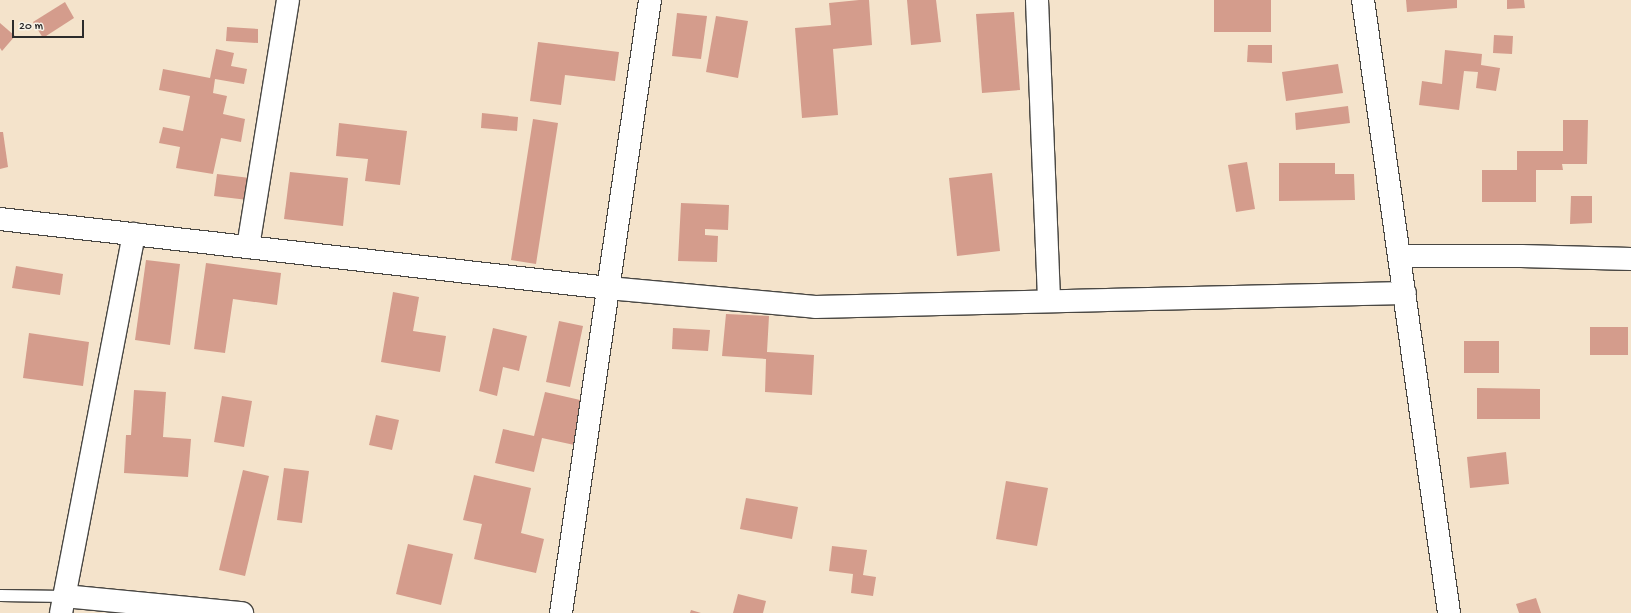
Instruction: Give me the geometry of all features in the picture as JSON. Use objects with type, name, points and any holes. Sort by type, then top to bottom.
[{"type":"street","points":[[248,247],[288,0]]},
{"type":"street","points":[[561,613],[650,0]]},
{"type":"street","points":[[1037,0],[1049,301]]},
{"type":"street","points":[[1363,0],[1449,613]]},
{"type":"street","points":[[0,219],[608,288],[815,307],[1405,293]]},
{"type":"street","points":[[134,234],[63,604],[242,613]]},
{"type":"street","points":[[1400,256],[1521,256],[1631,259]]},
{"type":"lane","points":[[0,595],[63,604]]},
{"type":"building","points":[[869,0],[872,45],[833,49],[838,115],[802,118],[795,28],[831,25],[829,3]]},
{"type":"building","points":[[907,0],[936,0],[941,42],[911,45]]},
{"type":"building","points":[[1214,0],[1271,0],[1271,32],[1214,32]]},
{"type":"building","points":[[1406,0],[1457,0],[1457,8],[1407,12]]},
{"type":"building","points":[[1507,0],[1524,0],[1525,8],[1507,9]]},
{"type":"building","points":[[65,2],[74,18],[43,38],[33,22]]},
{"type":"building","points":[[1014,12],[1020,90],[982,93],[976,14]]},
{"type":"building","points":[[677,13],[707,16],[701,59],[672,56]]},
{"type":"building","points":[[716,16],[748,21],[738,78],[706,72]]},
{"type":"building","points":[[0,23],[15,36],[2,51],[0,48]]},
{"type":"building","points":[[227,27],[258,29],[258,43],[226,41]]},
{"type":"building","points":[[1494,35],[1513,36],[1512,54],[1493,53]]},
{"type":"building","points":[[538,42],[619,52],[615,81],[565,75],[561,105],[530,101]]},
{"type":"building","points":[[1248,45],[1272,45],[1272,63],[1247,62]]},
{"type":"building","points":[[216,49],[234,53],[231,66],[247,69],[244,84],[215,79],[213,93],[227,96],[223,114],[245,119],[241,142],[221,138],[213,174],[176,168],[180,147],[159,143],[163,127],[183,131],[190,96],[159,90],[163,69],[210,78]]},
{"type":"building","points":[[1445,50],[1482,54],[1481,65],[1500,68],[1496,91],[1476,88],[1478,72],[1464,71],[1459,110],[1419,105],[1422,81],[1442,84]]},
{"type":"building","points":[[1338,64],[1343,93],[1286,101],[1282,72]]},
{"type":"building","points":[[1348,106],[1350,123],[1296,130],[1295,113]]},
{"type":"building","points":[[482,113],[518,117],[517,131],[481,128]]},
{"type":"building","points":[[533,119],[558,123],[536,264],[511,260]]},
{"type":"building","points":[[1563,120],[1588,120],[1587,164],[1562,164],[1563,170],[1536,170],[1536,202],[1482,202],[1482,170],[1517,170],[1517,151],[1563,151]]},
{"type":"building","points":[[339,123],[407,131],[400,185],[365,181],[368,159],[336,156]]},
{"type":"building","points":[[0,132],[3,132],[8,167],[0,169]]},
{"type":"building","points":[[1247,162],[1255,209],[1236,212],[1228,165]]},
{"type":"building","points":[[1279,163],[1335,163],[1335,174],[1354,174],[1355,200],[1279,201]]},
{"type":"building","points":[[290,172],[348,178],[343,226],[284,219]]},
{"type":"building","points":[[992,173],[1000,251],[957,256],[949,178]]},
{"type":"building","points":[[217,174],[250,178],[248,200],[214,196]]},
{"type":"building","points":[[1571,196],[1592,196],[1592,223],[1570,224]]},
{"type":"building","points":[[681,203],[729,205],[728,230],[705,229],[705,235],[718,236],[717,262],[678,261]]},
{"type":"building","points":[[146,260],[180,264],[170,345],[135,340]]},
{"type":"building","points":[[206,263],[281,273],[277,305],[233,299],[225,353],[194,349]]},
{"type":"building","points":[[16,266],[63,274],[60,295],[12,288]]},
{"type":"building","points":[[393,292],[419,297],[413,331],[446,336],[440,372],[381,362]]},
{"type":"building","points":[[726,314],[769,316],[767,352],[814,355],[812,395],[765,392],[766,359],[722,356]]},
{"type":"building","points":[[559,321],[583,326],[570,387],[546,382]]},
{"type":"building","points":[[1590,327],[1628,327],[1628,355],[1590,355]]},
{"type":"building","points":[[493,328],[527,336],[519,371],[503,367],[497,396],[479,391]]},
{"type":"building","points":[[673,328],[710,330],[708,351],[672,349]]},
{"type":"building","points":[[29,333],[89,342],[83,386],[23,378]]},
{"type":"building","points":[[1464,341],[1499,341],[1499,373],[1464,373]]},
{"type":"building","points":[[1477,388],[1540,389],[1540,419],[1477,419]]},
{"type":"building","points":[[134,390],[166,392],[163,437],[191,439],[188,477],[124,473],[126,435],[131,435]]},
{"type":"building","points":[[545,392],[589,402],[579,446],[542,438],[534,472],[495,463],[503,429],[534,436]]},
{"type":"building","points":[[222,396],[252,401],[244,447],[214,442]]},
{"type":"building","points":[[376,415],[399,420],[392,450],[369,445]]},
{"type":"building","points":[[1506,452],[1509,484],[1470,488],[1467,457]]},
{"type":"building","points":[[284,468],[309,471],[302,523],[277,520]]},
{"type":"building","points":[[243,470],[269,476],[245,576],[219,570]]},
{"type":"building","points":[[474,475],[531,488],[521,533],[544,539],[536,573],[474,559],[482,524],[463,520]]},
{"type":"building","points":[[1006,481],[1048,488],[1037,546],[996,539]]},
{"type":"building","points":[[746,498],[798,507],[792,539],[740,529]]},
{"type":"building","points":[[408,544],[453,554],[441,605],[396,594]]},
{"type":"building","points":[[832,546],[867,550],[863,575],[876,577],[873,596],[851,593],[853,574],[829,571]]},
{"type":"building","points":[[738,594],[766,601],[763,613],[733,613]]},
{"type":"building","points":[[1536,598],[1541,613],[1519,613],[1516,604]]},
{"type":"building","points":[[691,610],[701,613],[690,613]]}]
